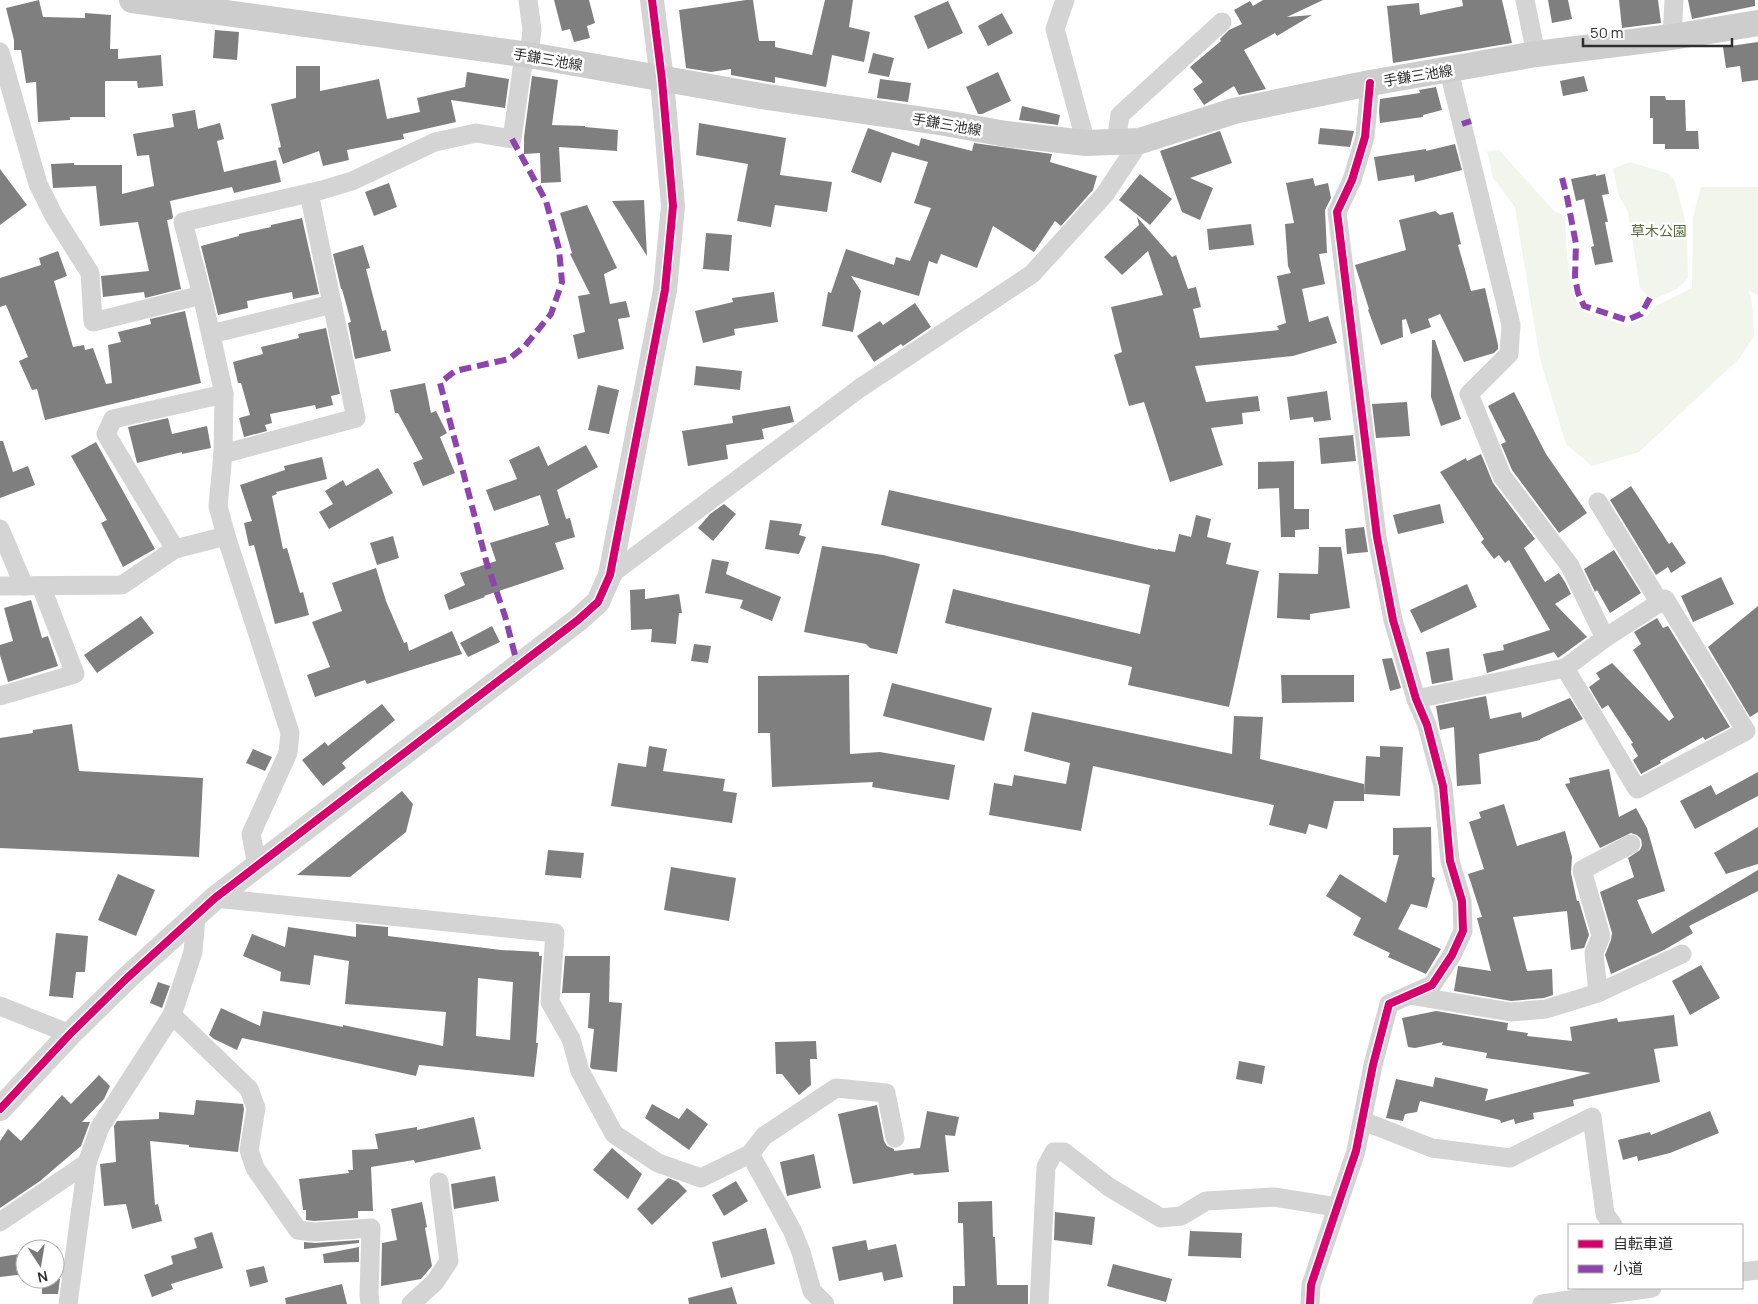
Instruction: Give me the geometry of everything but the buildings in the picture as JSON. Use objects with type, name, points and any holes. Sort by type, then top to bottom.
[{"type":"main road","name":"手鎌三池線","points":[[132,0],[529,55],[761,96],[945,123],[1006,134],[1086,143],[1128,141],[1234,111],[1370,83],[1448,71],[1536,54],[1758,23]]},
{"type":"street","points":[[256,866],[251,834],[288,753],[290,733],[218,506],[223,454],[224,394],[202,294],[183,222],[309,193],[352,181],[435,142],[476,132],[512,139],[522,69],[529,55],[532,30],[528,0]]},
{"type":"street","points":[[0,1109],[70,1034],[126,979],[216,898],[578,620],[598,602],[610,575],[664,290],[673,206],[662,80],[652,0]]},
{"type":"street","points":[[1065,0],[1055,28],[1086,143]]},
{"type":"street","points":[[1525,0],[1536,54]]},
{"type":"street","points":[[1672,36],[1674,0]]},
{"type":"street","points":[[610,575],[860,388],[1032,274],[1104,194],[1128,141],[1120,115],[1222,22]]},
{"type":"street","points":[[0,53],[38,184],[54,216],[90,273],[93,322],[202,294]]},
{"type":"street","points":[[1448,71],[1512,325],[1509,354],[1469,394],[1502,476],[1570,566],[1605,638]]},
{"type":"street","points":[[1310,1304],[1311,1286],[1356,1151],[1373,1065],[1389,1004],[1432,985],[1452,955],[1463,931],[1462,901],[1450,861],[1443,786],[1427,725],[1416,699],[1393,620],[1377,537],[1337,212],[1352,180],[1365,137],[1370,83]]},
{"type":"street","points":[[223,454],[356,418],[309,193]]},
{"type":"street","points":[[211,334],[332,304]]},
{"type":"street","points":[[175,549],[106,434],[113,419],[224,394]]},
{"type":"street","points":[[1598,502],[1660,603]]},
{"type":"street","points":[[0,530],[33,586],[75,674],[0,696]]},
{"type":"street","points":[[0,586],[122,585],[175,549],[226,536]]},
{"type":"street","points":[[1416,699],[1565,668],[1605,638],[1666,599],[1746,731],[1637,789],[1565,668]]},
{"type":"street","points":[[1598,992],[1594,953],[1601,936],[1582,870],[1630,844]]},
{"type":"street","points":[[216,898],[555,933],[550,1002],[571,1039],[580,1071],[614,1134],[658,1162],[701,1178],[750,1154],[764,1136],[836,1088],[886,1093],[895,1138]]},
{"type":"street","points":[[68,1304],[87,1163],[100,1127],[172,1014],[193,952],[196,916]]},
{"type":"street","points":[[1409,995],[1512,1012],[1546,1010],[1598,992],[1682,954]]},
{"type":"street","points":[[0,1006],[70,1034]]},
{"type":"street","points":[[172,1014],[249,1088],[256,1108],[249,1150],[255,1168],[298,1230],[314,1232],[371,1228],[370,1304]]},
{"type":"street","points":[[1363,1122],[1432,1148],[1510,1158],[1592,1117],[1605,1214],[1612,1224]]},
{"type":"street","points":[[1039,1304],[1046,1167],[1054,1152],[1064,1152],[1109,1187],[1161,1218],[1181,1216],[1206,1201],[1274,1197],[1338,1207]]},
{"type":"street","points":[[750,1154],[792,1230],[812,1291],[826,1304]]},
{"type":"street","points":[[0,1222],[87,1163]]},
{"type":"street","points":[[411,1304],[435,1282],[449,1262],[438,1182]]},
{"type":"street","points":[[1743,1272],[1758,1270]]},
{"type":"street","points":[[1542,1304],[1639,1289]]},
{"type":"green space","points":[[1499,150],[1554,211],[1565,216],[1568,266],[1574,293],[1583,311],[1627,326],[1646,317],[1656,306],[1692,288],[1693,217],[1701,187],[1758,187],[1758,295],[1749,291],[1753,309],[1754,336],[1739,359],[1639,452],[1592,466],[1566,444],[1540,359],[1515,207],[1493,178],[1487,151]]},
{"type":"green space","name":"草木公園","points":[[1630,162],[1669,174],[1675,181],[1687,228],[1688,278],[1677,289],[1652,300],[1640,288],[1628,212],[1619,196],[1613,169]]},
{"type":"marked path","points":[[1462,124],[1471,121]]},
{"type":"marked path","points":[[512,139],[546,201],[559,249],[562,282],[551,314],[524,347],[509,359],[455,371],[440,383],[487,564],[505,616],[518,667]]},
{"type":"marked path","points":[[1562,178],[1576,244],[1575,277],[1578,293],[1584,306],[1627,320],[1641,314],[1650,298]]},
{"type":"cycle path","points":[[0,1109],[70,1034],[126,979],[215,898],[578,620],[598,602],[610,575],[665,290],[673,206],[662,80],[652,0]]},
{"type":"cycle path","points":[[1310,1304],[1311,1285],[1356,1151],[1373,1065],[1389,1004],[1432,985],[1452,955],[1463,931],[1462,901],[1450,861],[1443,786],[1427,725],[1416,699],[1393,620],[1377,537],[1337,212],[1352,180],[1365,137],[1370,83]]}]
